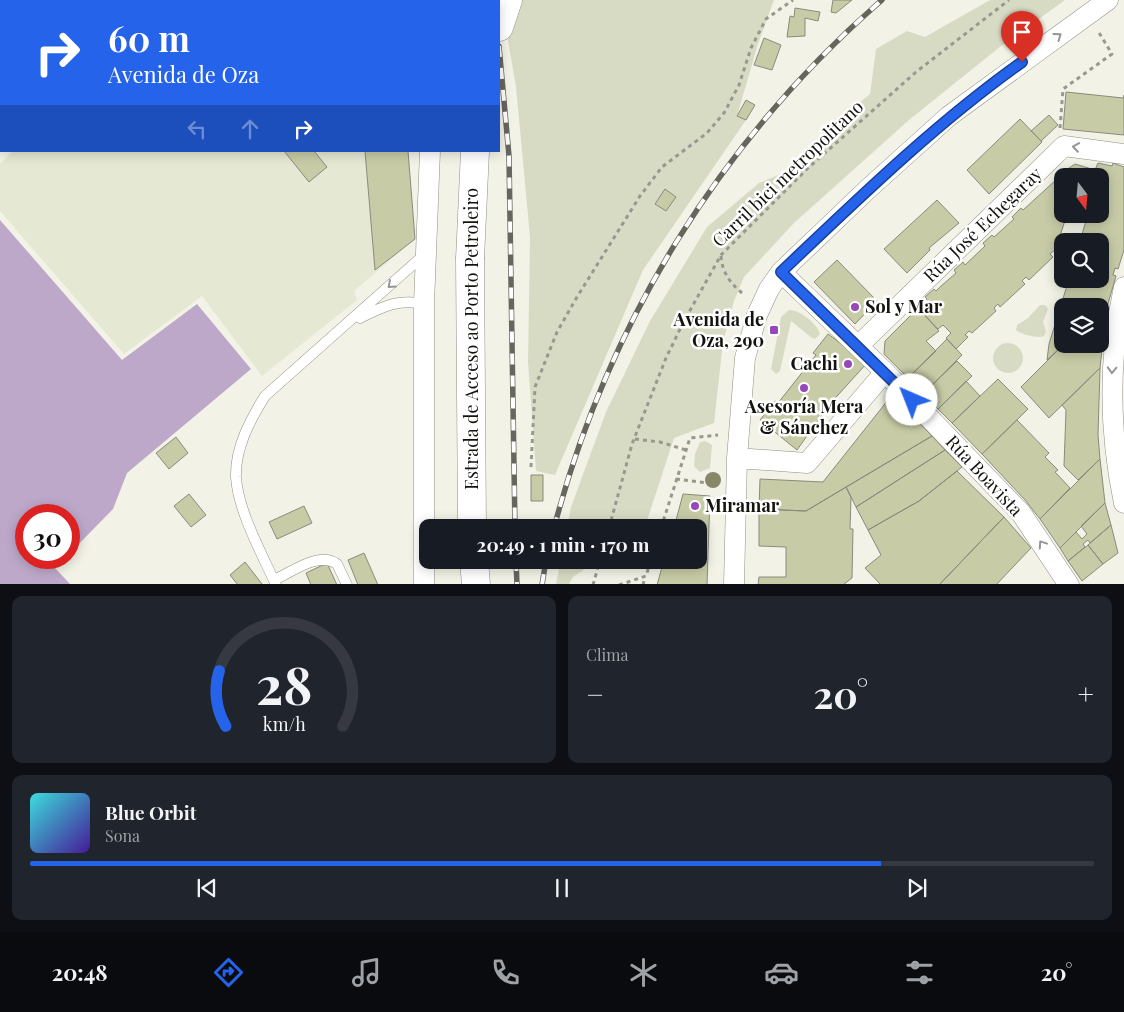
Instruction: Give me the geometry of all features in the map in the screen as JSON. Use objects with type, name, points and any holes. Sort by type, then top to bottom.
[{"type":"main road","points":[[500,24],[508,0]]},
{"type":"main road","name":"Estrada de Acceso ao Porto Petroleiro","points":[[472,519],[470,260],[474,152]]},
{"type":"main road","points":[[475,569],[476,584]]},
{"type":"street","points":[[734,584],[737,458],[745,358],[762,302],[781,272],[949,116],[1108,0]]},
{"type":"street","name":"Rúa José Echegaray","points":[[858,346],[1064,146],[1124,154]]},
{"type":"street","points":[[424,584],[424,304],[430,152]]},
{"type":"street","name":"Rúa Boavista","points":[[781,272],[885,372],[1021,513],[1069,584]]},
{"type":"street","points":[[1124,287],[1117,320],[1112,371],[1116,457],[1124,503]]},
{"type":"street","points":[[737,458],[807,463],[885,372]]},
{"type":"lane","points":[[347,584],[337,564],[324,559],[316,560],[275,582],[242,505],[236,477],[241,447],[248,423],[265,396],[350,323],[427,252]]},
{"type":"lane","points":[[350,323],[389,303],[413,301],[424,304]]},
{"type":"path","points":[[530,467],[535,387],[557,332],[640,196],[662,167],[707,132],[724,113],[739,85],[751,48],[766,18],[793,0]]},
{"type":"path","name":"Carril bici metropolitano","points":[[612,519],[635,439],[666,358],[684,321],[721,255],[807,169],[916,72],[1009,0]]},
{"type":"path","points":[[1060,126],[1063,89],[1112,54],[1097,30]]},
{"type":"path","points":[[721,255],[722,266],[732,284],[742,293]]},
{"type":"path","points":[[664,519],[690,438],[718,435]]},
{"type":"path","points":[[635,439],[660,442],[686,450]]},
{"type":"path","points":[[676,479],[717,484]]},
{"type":"path","points":[[593,584],[597,569]]},
{"type":"path","points":[[643,584],[648,569]]},
{"type":"path","points":[[619,584],[646,576]]},
{"type":"shaded area","points":[[501,0],[774,0],[758,44],[737,116],[746,120],[643,270],[555,475],[536,471],[528,362],[530,237],[516,87]]},
{"type":"shaded area","points":[[990,0],[1065,0],[1001,46],[909,120],[794,223],[744,277],[734,301],[723,342],[714,423],[674,438],[648,519],[569,519],[571,507],[606,412],[650,321],[707,227],[759,183],[802,165],[826,131],[870,94],[876,49],[907,31],[925,37]]},
{"type":"shaded area","points":[[12,152],[407,152],[414,240],[354,291],[357,300],[262,376],[202,296],[124,354],[0,211],[0,164]]},
{"type":"shaded area","points":[[0,220],[122,360],[197,304],[251,369],[127,473],[113,509],[80,543],[80,504],[15,504],[15,569],[56,569],[70,584],[0,584]]},
{"type":"shaded area","points":[[1040,305],[1045,305],[1048,309],[1043,322],[1046,332],[1044,336],[1029,336],[1016,330],[1017,325],[1028,318]]},
{"type":"shaded area","points":[[789,310],[798,312],[808,318],[819,330],[820,334],[815,339],[812,338],[791,321],[780,371],[776,374],[771,369],[781,317]]},
{"type":"shaded area","points":[[1008,343],[1019,347],[1023,358],[1019,369],[1008,373],[997,369],[993,358],[997,347]]},
{"type":"shaded area","points":[[705,441],[712,445],[710,468],[700,472],[694,466],[695,454],[700,442]]},
{"type":"shaded area","points":[[559,569],[585,569],[573,577],[569,584],[556,584]]},
{"type":"building","points":[[833,0],[852,0],[836,13],[831,12]]},
{"type":"building","points":[[795,8],[820,12],[818,21],[805,18],[805,36],[787,37],[790,16],[794,17]]},
{"type":"building","points":[[764,38],[781,45],[772,70],[754,65]]},
{"type":"building","points":[[1066,92],[1123,98],[1124,95],[1124,135],[1063,129]]},
{"type":"building","points":[[746,100],[755,105],[746,120],[737,116]]},
{"type":"building","points":[[1049,115],[1058,125],[1041,141],[1031,131]]},
{"type":"building","points":[[1020,119],[1042,142],[989,194],[967,170]]},
{"type":"building","points":[[285,152],[315,152],[327,167],[309,182]]},
{"type":"building","points":[[365,152],[408,152],[415,239],[375,270]]},
{"type":"building","points":[[1098,163],[1112,166],[1113,163],[1124,167],[1124,250],[1118,269],[1115,268],[1113,275],[1116,276],[1109,300],[1109,298],[1063,298],[1066,288],[1109,288],[1109,233],[1082,233],[1085,223],[1109,223],[1109,168],[1096,168]]},
{"type":"building","points":[[1075,164],[1088,168],[1069,168]]},
{"type":"building","points":[[1054,182],[1054,223],[1064,223],[1061,233],[1054,233],[1054,251],[1050,254],[1053,257],[1029,280],[1026,277],[1022,281],[1025,284],[1000,307],[998,304],[994,308],[996,311],[972,333],[969,331],[965,335],[968,337],[956,349],[946,338],[951,333],[943,325],[938,329],[918,308],[927,299],[925,297],[934,289],[936,291],[956,273],[954,270],[963,262],[965,265],[985,246],[983,243],[992,235],[994,237],[1014,219],[1012,217],[1021,208],[1023,210]]},
{"type":"building","points":[[665,189],[676,197],[666,211],[655,204]]},
{"type":"building","points":[[937,200],[959,223],[929,248],[930,250],[907,273],[884,249]]},
{"type":"building","points":[[837,260],[877,301],[855,324],[814,282]]},
{"type":"building","points":[[918,308],[939,331],[926,341],[936,351],[908,378],[884,354],[885,341]]},
{"type":"building","points":[[1054,328],[1054,353],[1047,360]]},
{"type":"building","points":[[828,334],[867,363],[829,405],[797,450],[760,420],[775,401],[778,403],[816,355],[813,353]]},
{"type":"building","points":[[947,339],[962,355],[923,394],[908,378]]},
{"type":"building","points":[[1055,353],[1102,353],[1100,368],[1049,418],[1021,387]]},
{"type":"building","points":[[957,361],[972,376],[938,409],[923,394]]},
{"type":"building","points":[[1100,368],[1098,435],[1100,459],[1078,480],[1064,466],[1066,410],[1062,405]]},
{"type":"building","points":[[998,379],[1028,409],[982,454],[952,423]]},
{"type":"building","points":[[966,381],[980,396],[952,423],[938,409]]},
{"type":"building","points":[[892,395],[932,436],[806,511],[759,509],[760,479],[823,482]]},
{"type":"building","points":[[1017,420],[1049,453],[1045,457],[1058,470],[1055,472],[1070,488],[1040,519],[982,454]]},
{"type":"building","points":[[932,436],[945,450],[856,507],[846,487]]},
{"type":"building","points":[[176,437],[188,453],[169,469],[156,453]]},
{"type":"building","points":[[945,450],[962,467],[919,501],[868,530],[856,507]]},
{"type":"building","points":[[1100,459],[1105,503],[1060,548],[1040,519]]},
{"type":"building","points":[[957,471],[1004,517],[940,584],[880,584],[865,568],[881,555],[868,530],[919,501]]},
{"type":"building","points":[[531,475],[543,475],[543,501],[531,501]]},
{"type":"building","points":[[846,487],[851,497],[850,529],[853,529],[852,578],[844,584],[758,584],[759,577],[786,577],[786,547],[759,546],[759,509],[806,511]]},
{"type":"building","points":[[189,494],[206,515],[191,527],[174,506]]},
{"type":"building","points":[[683,494],[710,496],[707,584],[657,584],[661,569],[707,569],[707,519],[676,519]]},
{"type":"building","points":[[1105,503],[1111,525],[1090,543],[1088,540],[1083,544],[1085,547],[1068,561],[1060,548],[1076,532],[1082,539],[1087,534],[1081,526]]},
{"type":"building","points":[[304,506],[312,523],[277,539],[269,522]]},
{"type":"building","points":[[1004,517],[1031,548],[997,584],[940,584]]},
{"type":"building","points":[[1111,525],[1118,553],[1103,564],[1088,545]]},
{"type":"building","points":[[1088,545],[1103,564],[1082,581],[1068,561]]},
{"type":"building","points":[[364,553],[378,584],[358,584],[348,560]]},
{"type":"building","points":[[245,562],[262,584],[237,584],[230,575]]},
{"type":"building","points":[[327,563],[337,584],[311,584],[306,573]]},
{"type":"railway","points":[[557,519],[577,452],[606,378],[639,307],[678,239],[722,174],[771,112],[824,54],[882,0]]},
{"type":"railway","points":[[500,57],[509,156],[515,519]]},
{"type":"railway","points":[[516,569],[517,584]]},
{"type":"railway","points":[[542,584],[545,569]]},
{"type":"place","name":"Sol y Mar","points":[[855,307]]},
{"type":"place","name":"Avenida de Oza, 290","points":[[774,330]]},
{"type":"place","name":"Cachi","points":[[848,364]]},
{"type":"place","name":"Asesoría Mera & Sánchez","points":[[804,388]]},
{"type":"place","name":"Miramar","points":[[695,506]]},
{"type":"route","points":[[912,400],[781,272],[869,188],[949,116],[1022,62]]}]
